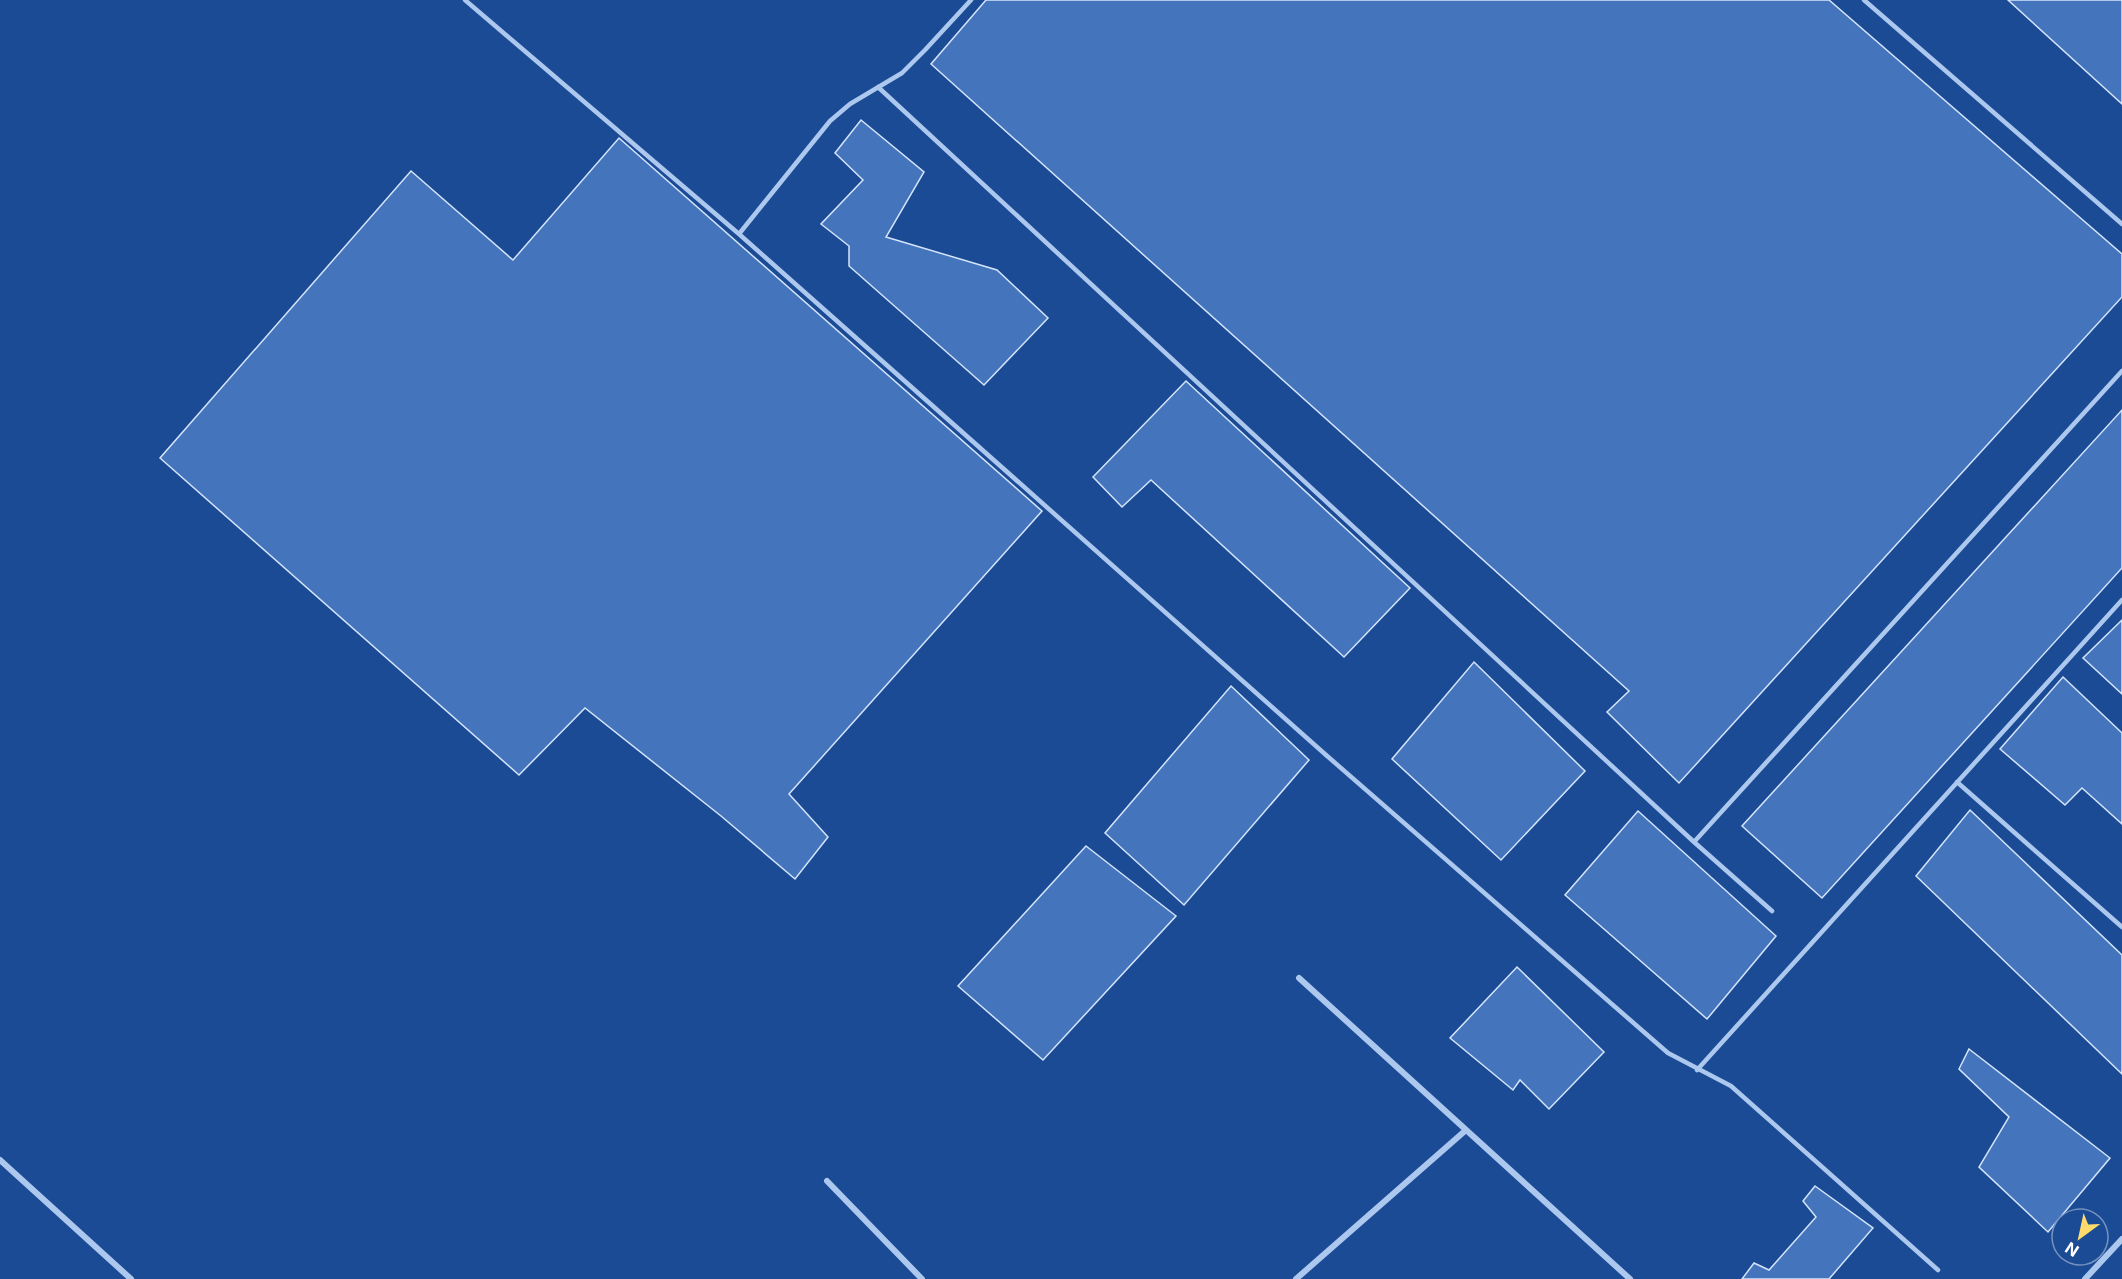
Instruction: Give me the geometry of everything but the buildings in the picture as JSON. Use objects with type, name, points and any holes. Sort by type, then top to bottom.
[{"type":"street","points":[[1299,978],[1630,1279]]},
{"type":"street","points":[[1296,1279],[1466,1130]]},
{"type":"street","points":[[0,1160],[131,1279]]},
{"type":"street","points":[[827,1181],[922,1279]]},
{"type":"street","points":[[2085,1279],[2122,1239]]},
{"type":"lane","points":[[465,0],[740,234],[1443,857],[1668,1053],[1731,1086],[1938,1270]]},
{"type":"lane","points":[[740,234],[830,121],[850,104],[902,73],[971,0]]},
{"type":"lane","points":[[1864,0],[2122,224]]},
{"type":"lane","points":[[878,87],[1772,911]]},
{"type":"lane","points":[[1695,842],[2122,371]]},
{"type":"lane","points":[[1697,1070],[2122,600]]},
{"type":"lane","points":[[1957,782],[2122,927]]}]
